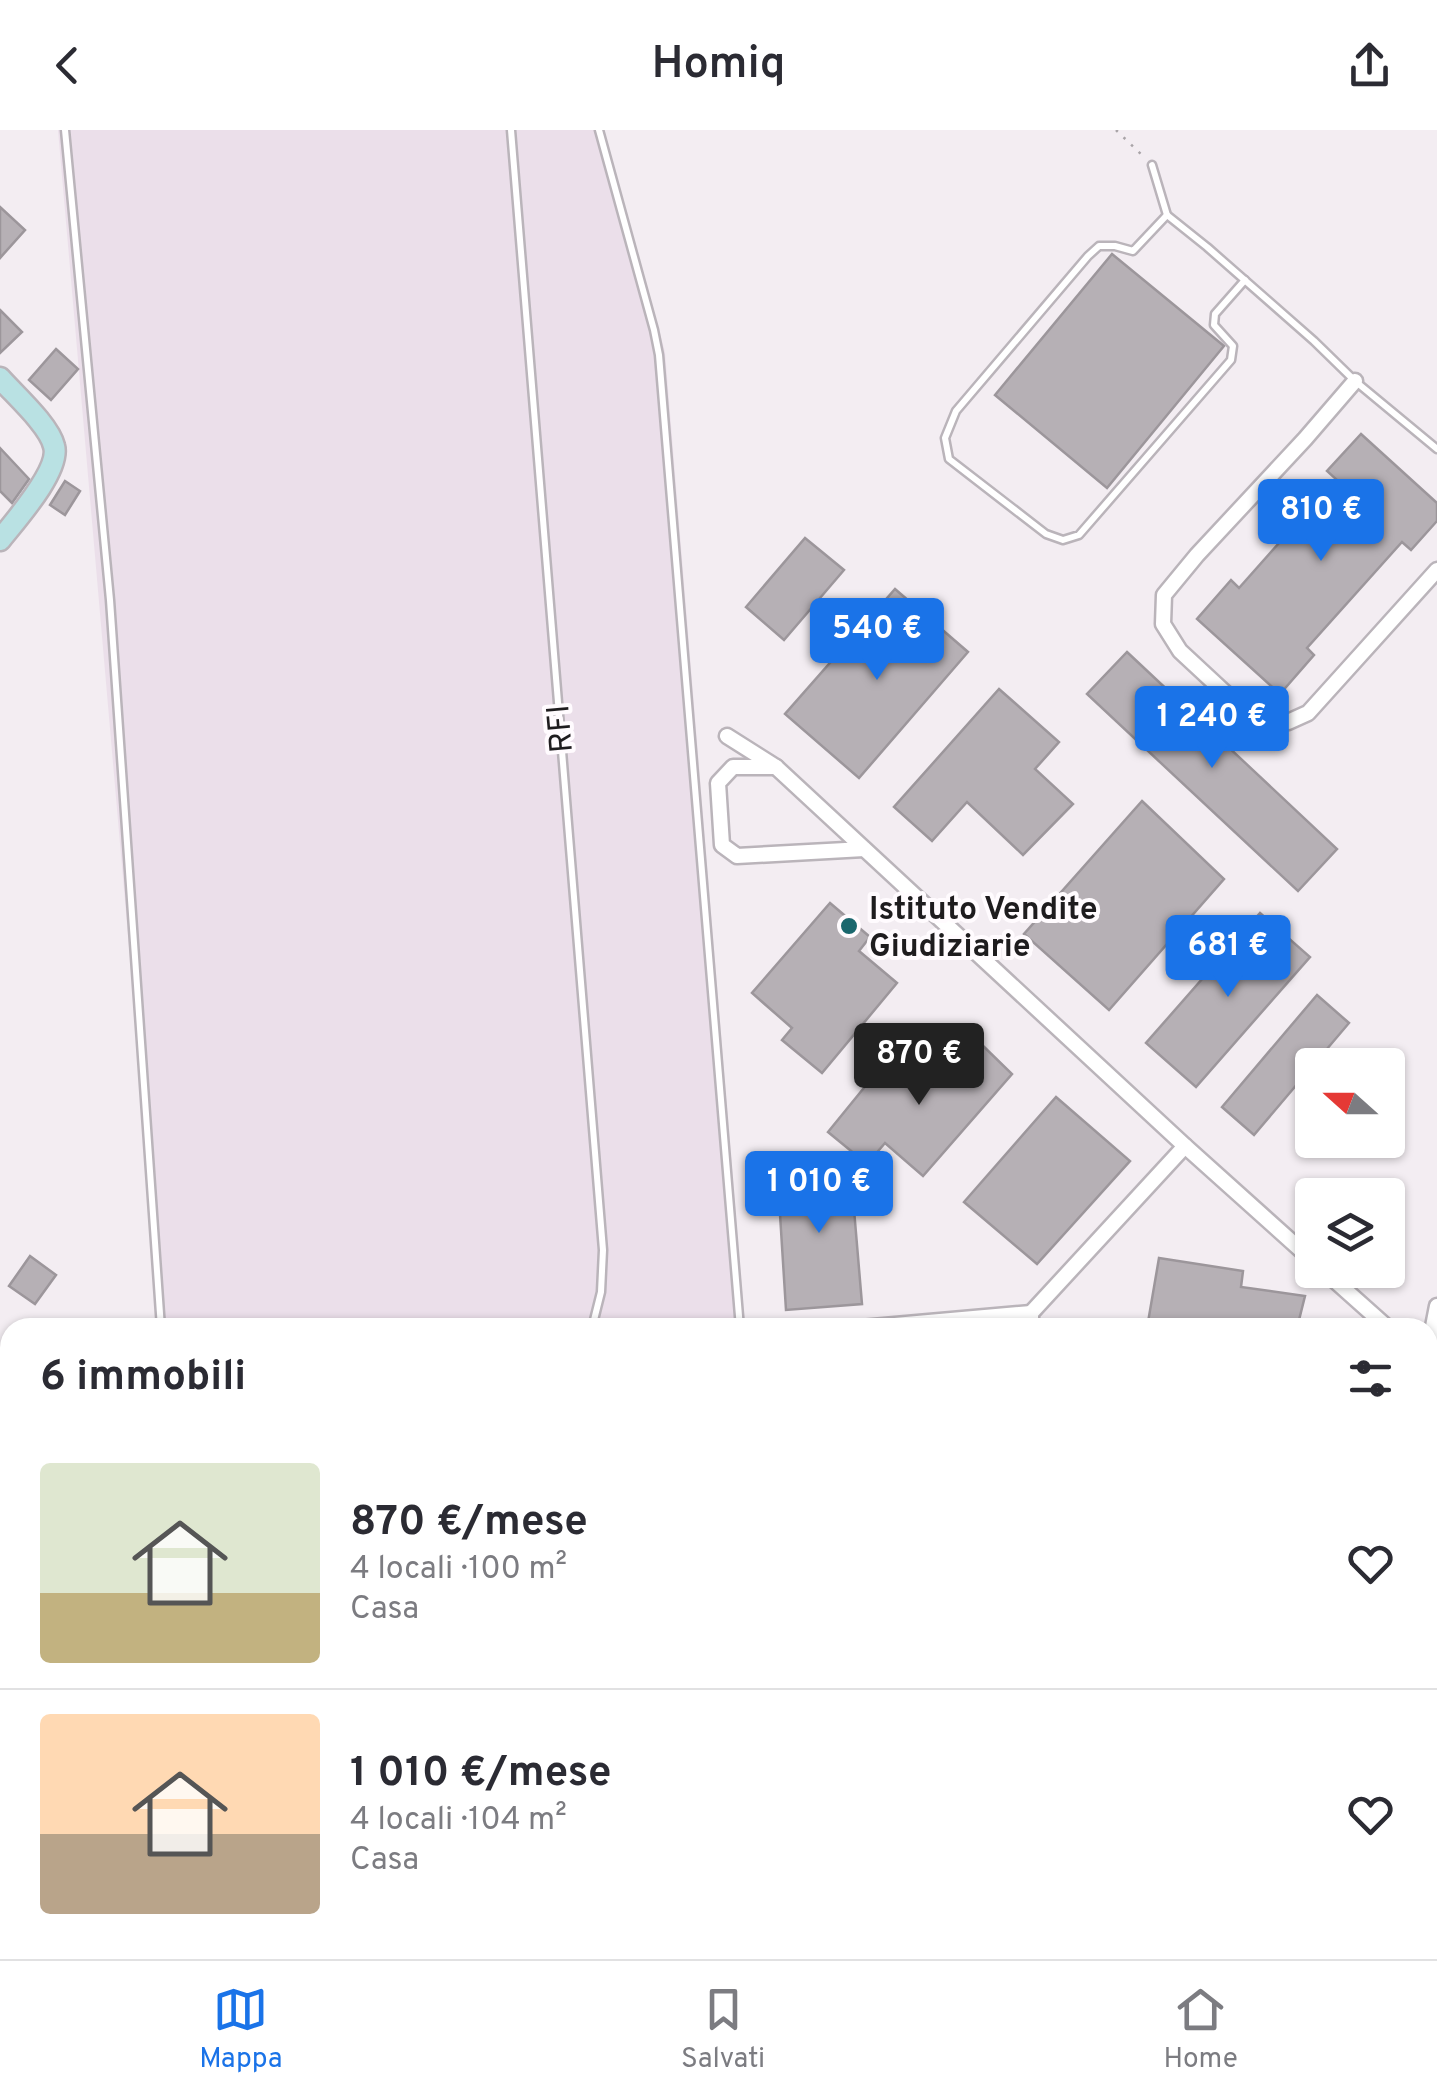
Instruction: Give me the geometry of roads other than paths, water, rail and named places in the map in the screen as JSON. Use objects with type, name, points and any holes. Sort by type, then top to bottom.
[{"type":"street","points":[[0,378],[46,430],[55,448],[46,479],[0,540]]},
{"type":"street","points":[[1355,381],[1164,595],[1162,624],[1180,652],[1250,716],[1266,725],[1288,722],[1308,714],[1437,570]]},
{"type":"street","points":[[727,736],[776,767],[1295,1245]]},
{"type":"street","points":[[776,767],[733,767],[718,783],[722,844],[737,856],[864,849]]},
{"type":"street","points":[[1033,1318],[1185,1146]]},
{"type":"street","points":[[1343,1288],[1377,1318]]},
{"type":"lane","points":[[66,130],[110,600],[160,1318]]},
{"type":"lane","name":"RFI","points":[[511,130],[603,1250],[601,1292],[594,1318]]},
{"type":"lane","points":[[599,130],[659,355],[739,1318]]},
{"type":"lane","points":[[1152,165],[1167,215],[1437,449]]},
{"type":"lane","points":[[1167,215],[1132,250],[1099,246],[1088,256],[956,410],[945,438],[949,459],[1046,534],[1063,540],[1080,535],[1231,360],[1232,346],[1214,325],[1214,314],[1244,280]]},
{"type":"place","name":"Istituto Vendite Giudiziarie","points":[[849,926]]}]
